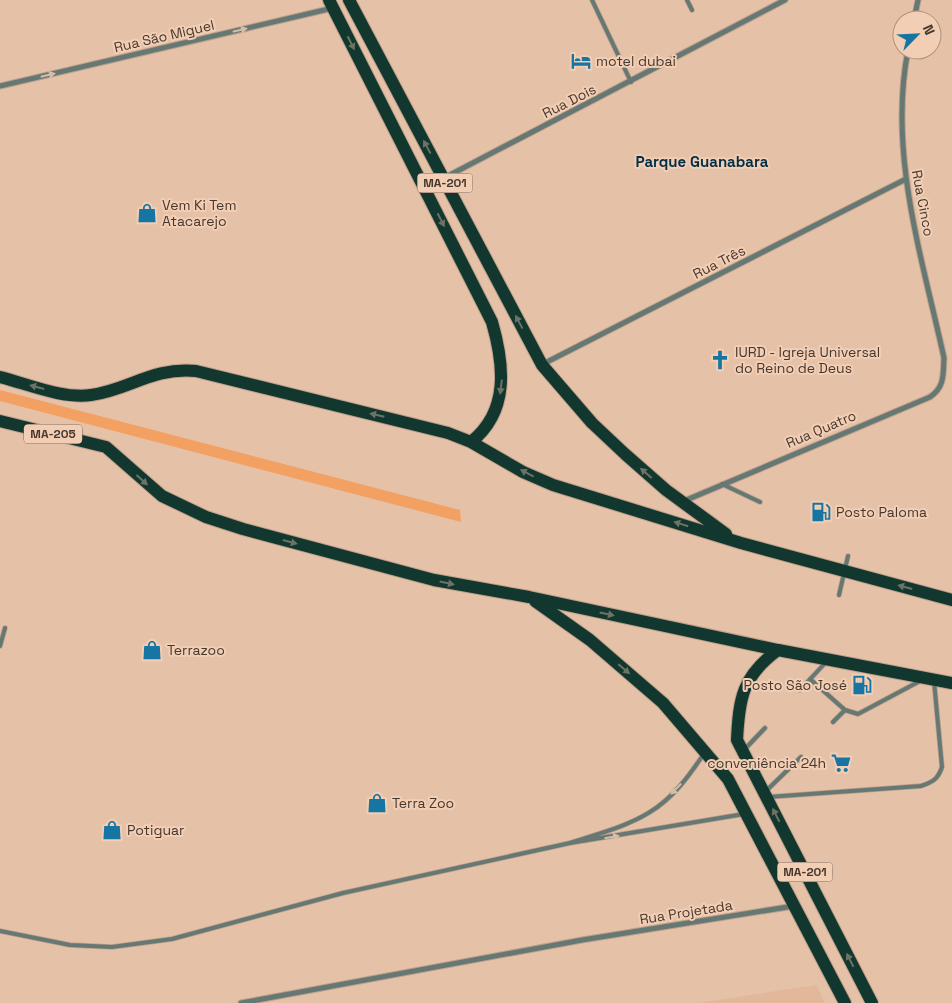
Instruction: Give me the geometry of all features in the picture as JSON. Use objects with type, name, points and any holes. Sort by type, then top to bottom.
[{"type":"main road","name":"MA-201","points":[[349,0],[542,365]]},
{"type":"main road","name":"MA-201","points":[[331,4],[492,322],[502,370],[498,402],[486,428],[471,442]]},
{"type":"main road","points":[[542,365],[592,424],[624,454],[681,502],[741,543]]},
{"type":"main road","points":[[0,377],[75,396],[100,393],[159,373],[196,371],[427,427],[471,442],[523,472],[553,485],[741,543],[952,600]]},
{"type":"main road","name":"MA-205","points":[[0,421],[106,447],[151,488],[172,501],[206,517],[243,529],[434,580],[529,597]]},
{"type":"main road","points":[[529,597],[778,650],[952,683]]},
{"type":"main road","points":[[529,597],[590,640],[636,678],[706,751]]},
{"type":"main road","points":[[740,746],[740,700],[746,684],[755,670],[778,650]]},
{"type":"main road","name":"MA-201","points":[[740,746],[872,1003]]},
{"type":"main road","name":"MA-201","points":[[706,751],[728,779],[845,1003]]},
{"type":"street","name":"Rua Dois","points":[[443,178],[631,82],[785,0]]},
{"type":"street","name":"Rua São Miguel","points":[[0,86],[331,4]]},
{"type":"street","name":"Rua Cinco","points":[[906,60],[903,76],[901,124],[906,179],[944,358]]},
{"type":"street","name":"Rua Três","points":[[542,365],[906,179]]},
{"type":"street","name":"Rua Quatro","points":[[681,502],[720,483],[930,396],[939,391],[943,380],[944,358]]},
{"type":"street","name":"Rua Projetada","points":[[242,1003],[582,940],[794,906]]},
{"type":"lane","points":[[592,0],[631,82]]},
{"type":"lane","points":[[687,0],[692,10]]},
{"type":"lane","points":[[720,483],[760,502]]},
{"type":"lane","points":[[839,595],[848,556]]},
{"type":"lane","points":[[0,646],[5,628]]},
{"type":"lane","points":[[800,690],[828,660]]},
{"type":"lane","points":[[765,795],[921,786],[938,778],[942,767],[930,678],[858,714],[845,710],[810,679]]},
{"type":"lane","points":[[834,722],[845,710]]},
{"type":"lane","points":[[740,746],[765,728]]},
{"type":"lane","points":[[570,843],[631,822],[650,812],[687,779],[706,751]]},
{"type":"lane","points":[[765,795],[801,757]]},
{"type":"lane","points":[[0,931],[70,945],[87,946],[112,947],[172,939],[343,893],[570,843],[746,814]]},
{"type":"shaded area","points":[[0,390],[460,510],[461,522],[0,401]]},
{"type":"shaded area","points":[[816,985],[825,1003],[698,1003]]},
{"type":"place","name":"motel dubai","points":[[581,61]]},
{"type":"place","name":"Vem Ki Tem Atacarejo","points":[[147,213]]},
{"type":"place","name":"IURD - Igreja Universal do Reino de Deus","points":[[720,360]]},
{"type":"place","name":"Posto Paloma","points":[[821,512]]},
{"type":"place","name":"Terrazoo","points":[[152,650]]},
{"type":"place","name":"Posto São José","points":[[862,685]]},
{"type":"place","name":"conveniência 24h","points":[[841,763]]},
{"type":"place","name":"Terra Zoo","points":[[377,803]]},
{"type":"place","name":"Potiguar","points":[[112,830]]},
{"type":"district","name":"Parque Guanabara","points":[[702,161]]}]
